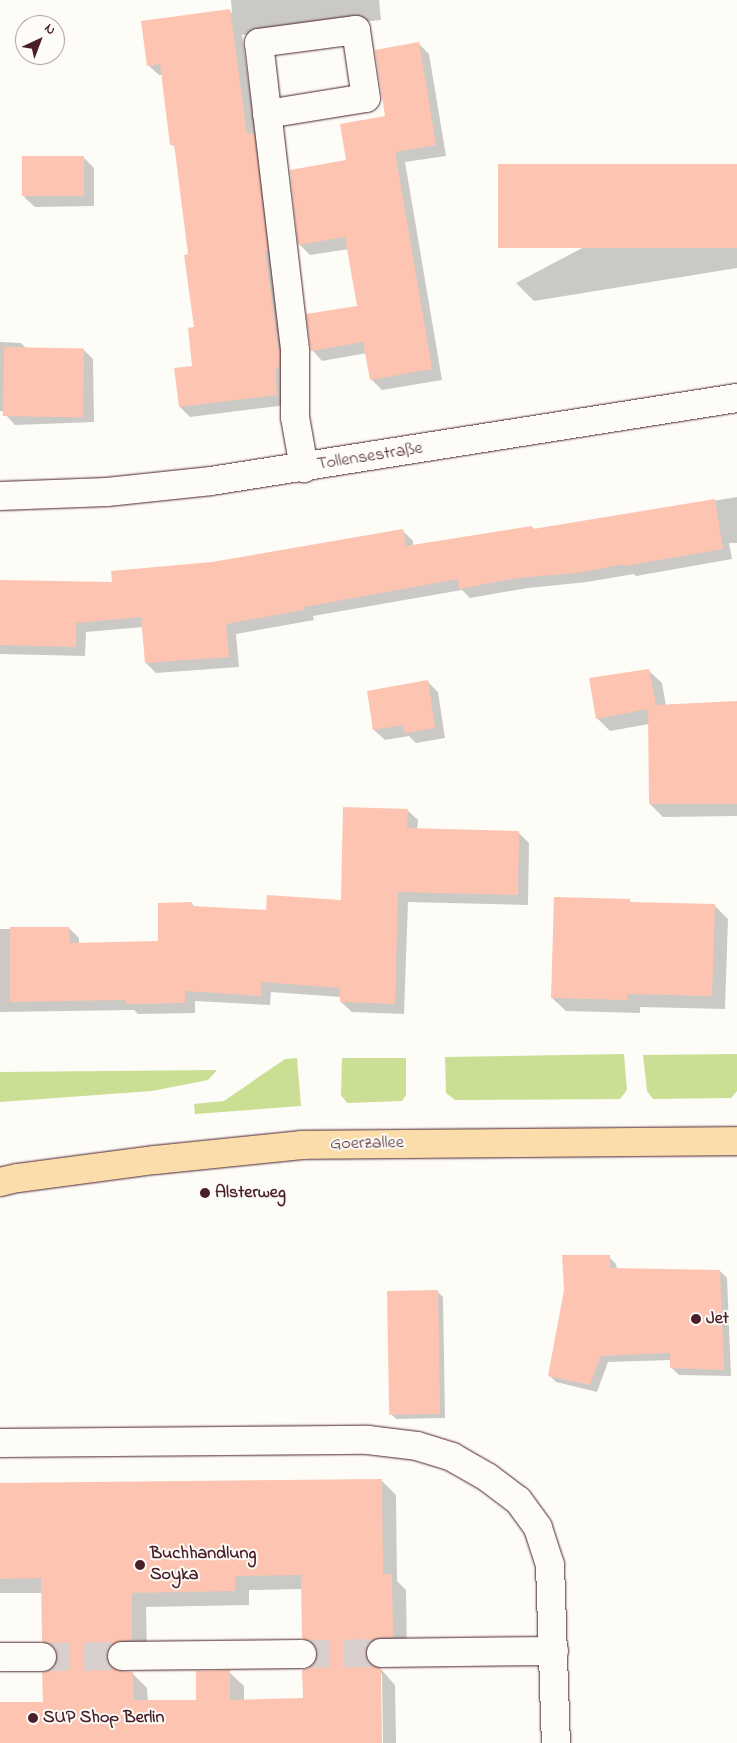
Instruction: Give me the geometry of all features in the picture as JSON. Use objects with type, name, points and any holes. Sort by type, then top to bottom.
[{"type":"main road","name":"Goerzallee","points":[[0,1182],[200,1154],[302,1144],[737,1140]]},
{"type":"street","points":[[268,114],[295,351],[295,417],[304,468]]},
{"type":"street","name":"Tollensestraße","points":[[0,496],[154,488],[304,468],[737,398]]},
{"type":"street","points":[[0,1443],[368,1440],[417,1446],[452,1457],[487,1477],[518,1500],[538,1528],[550,1564],[556,1743]]},
{"type":"street","points":[[381,1653],[554,1651]]},
{"type":"street","points":[[122,1656],[302,1654]]},
{"type":"street","points":[[0,1658],[42,1657]]},
{"type":"green space","points":[[624,1054],[627,1090],[620,1099],[455,1100],[446,1093],[445,1057]]},
{"type":"green space","points":[[737,1054],[737,1091],[731,1098],[653,1099],[647,1091],[643,1055]]},
{"type":"green space","points":[[297,1058],[301,1106],[195,1114],[194,1104],[224,1101],[285,1059]]},
{"type":"green space","points":[[342,1058],[406,1058],[406,1095],[402,1101],[347,1103],[341,1095]]},
{"type":"green space","points":[[217,1070],[208,1080],[152,1091],[0,1102],[0,1072]]},
{"type":"building","points":[[230,9],[247,134],[254,133],[268,251],[265,251],[279,352],[279,366],[275,371],[277,395],[179,407],[174,368],[192,366],[188,328],[194,327],[184,255],[188,254],[174,144],[170,145],[160,64],[147,66],[141,21]]},
{"type":"building","points":[[419,42],[436,145],[395,152],[432,369],[370,380],[363,342],[311,351],[306,314],[357,306],[345,237],[298,245],[290,170],[346,160],[340,124],[385,116],[375,50]]},
{"type":"building","points":[[22,156],[84,156],[84,196],[22,196]]},
{"type":"building","points":[[498,164],[737,164],[737,248],[498,248]]},
{"type":"building","points":[[4,347],[84,348],[83,417],[3,416]]},
{"type":"building","points":[[715,499],[723,549],[577,573],[517,578],[459,589],[458,579],[304,607],[304,610],[226,624],[229,657],[145,663],[141,617],[76,623],[76,647],[0,645],[0,580],[112,582],[111,571],[212,562],[403,529],[406,546],[532,526],[533,529]]},
{"type":"building","points":[[649,669],[656,705],[737,701],[737,804],[649,804],[648,709],[596,719],[589,678]]},
{"type":"building","points":[[428,680],[435,728],[404,733],[403,725],[373,730],[367,691]]},
{"type":"building","points":[[343,807],[408,809],[407,828],[519,831],[518,895],[398,892],[395,1004],[340,1002],[340,988],[261,982],[261,996],[185,991],[185,1003],[126,1004],[126,1000],[10,1002],[10,927],[69,927],[70,943],[158,941],[158,903],[192,902],[192,906],[266,910],[267,895],[341,900]]},
{"type":"building","points":[[554,897],[630,899],[630,902],[715,904],[712,996],[627,994],[627,1000],[551,998]]},
{"type":"building","points":[[562,1255],[610,1255],[610,1268],[720,1270],[724,1370],[670,1368],[670,1353],[601,1356],[590,1385],[548,1376],[564,1290]]},
{"type":"building","points":[[438,1290],[440,1414],[389,1415],[387,1291]]},
{"type":"building","points":[[382,1479],[383,1574],[392,1574],[393,1637],[373,1639],[365,1653],[368,1661],[374,1667],[381,1669],[382,1743],[0,1743],[0,1702],[43,1702],[42,1673],[50,1670],[56,1664],[58,1657],[55,1649],[49,1643],[42,1641],[41,1578],[0,1579],[0,1483]],"holes":[[[301,1575],[302,1638],[316,1646],[318,1653],[315,1662],[310,1668],[302,1670],[303,1698],[230,1700],[230,1670],[196,1671],[196,1700],[134,1700],[133,1672],[115,1670],[108,1664],[106,1656],[108,1649],[114,1643],[132,1640],[132,1593],[235,1591],[235,1576]]]},
{"type":"tunnel","points":[[302,1654],[381,1653]]},
{"type":"tunnel","points":[[42,1657],[122,1656]]},
{"type":"place","name":"Alsterweg","points":[[205,1193]]},
{"type":"place","name":"Jet","points":[[696,1319]]},
{"type":"place","name":"Buchhandlung Soyka","points":[[140,1565]]},
{"type":"place","name":"SUP Shop Berlin","points":[[33,1718]]}]
